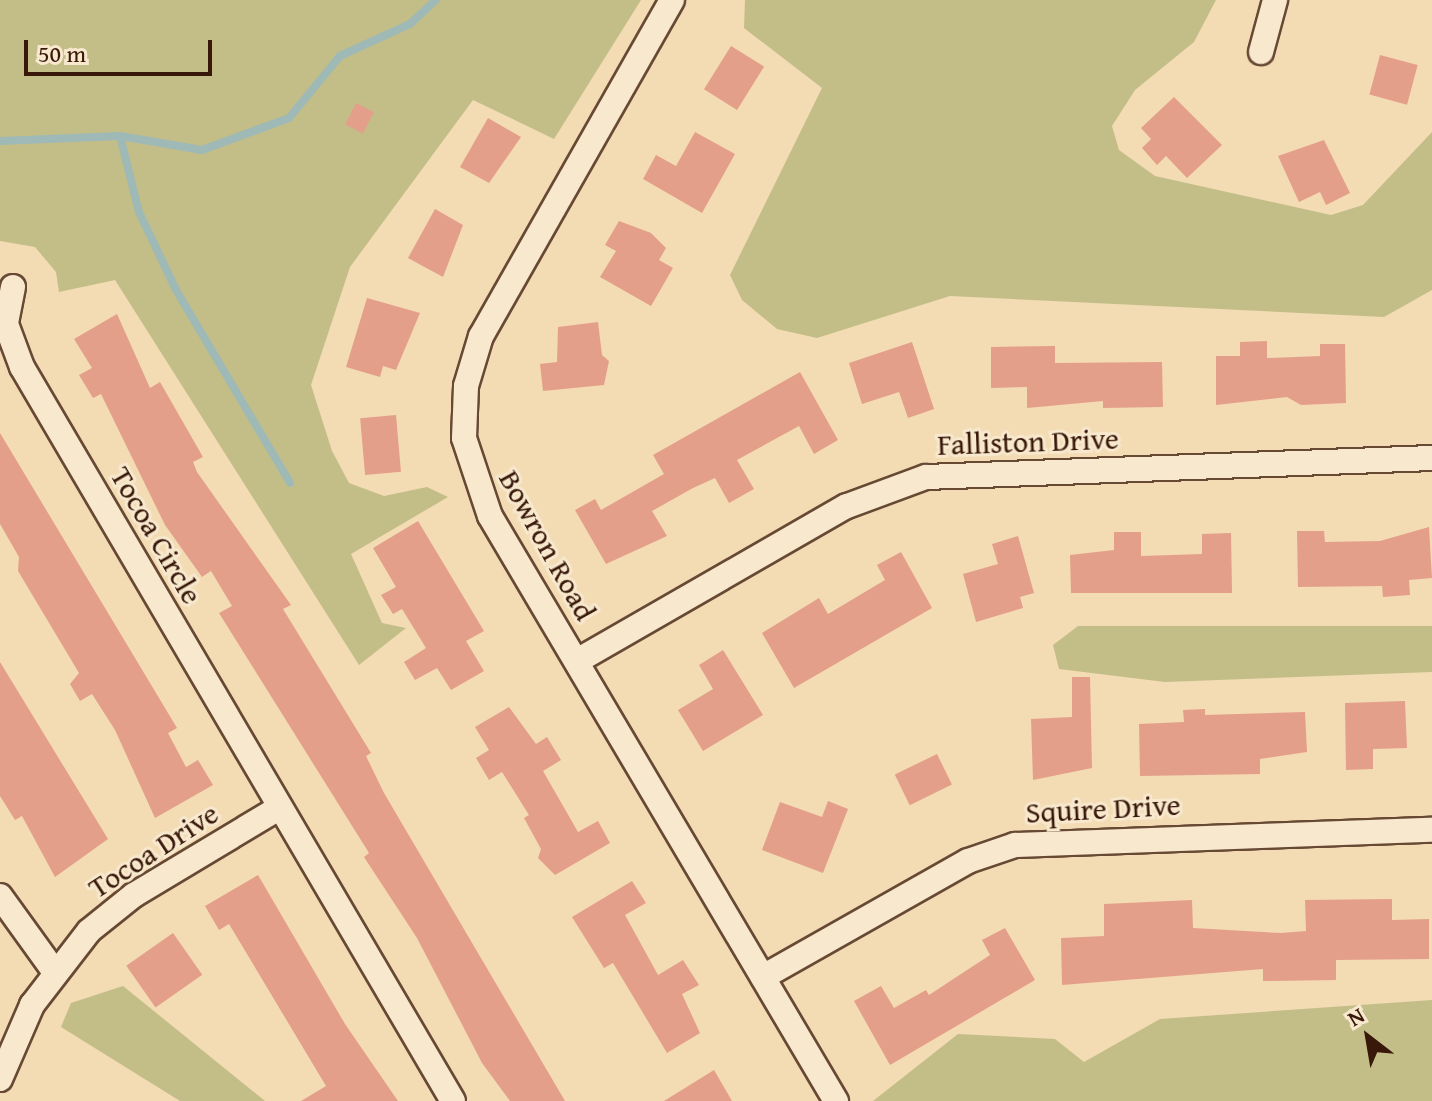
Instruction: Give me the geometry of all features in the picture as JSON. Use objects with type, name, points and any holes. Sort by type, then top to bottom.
[{"type":"street","name":"Bowron Road","points":[[672,0],[487,324],[466,386],[464,438],[478,492],[836,1101]]},
{"type":"street","points":[[1261,52],[1275,0]]},
{"type":"street","name":"Tocoa Circle","points":[[13,287],[6,324],[22,367],[279,808]]},
{"type":"street","name":"Falliston Drive","points":[[577,661],[847,506],[926,477],[1432,458]]},
{"type":"street","points":[[279,808],[453,1101]]},
{"type":"street","name":"Tocoa Drive","points":[[0,1079],[54,971],[134,895],[279,808]]},
{"type":"street","name":"Squire Drive","points":[[763,977],[968,861],[1015,845],[1432,830]]},
{"type":"street","points":[[0,896],[54,971]]},
{"type":"shaded area","points":[[0,0],[641,0],[554,139],[473,100],[350,267],[311,385],[332,451],[349,483],[384,496],[427,487],[448,497],[351,554],[382,623],[406,628],[359,665],[115,280],[59,292],[56,272],[35,247],[0,241]]},
{"type":"shaded area","points":[[745,0],[1216,0],[1194,42],[1135,90],[1112,126],[1119,150],[1155,176],[1331,215],[1363,205],[1432,132],[1432,290],[1384,317],[950,296],[817,338],[777,329],[742,300],[730,275],[822,88],[744,28]]},
{"type":"shaded area","points":[[1078,626],[1432,626],[1432,672],[1165,682],[1059,669],[1053,645]]},
{"type":"shaded area","points":[[123,986],[265,1101],[180,1101],[61,1027],[71,1003]]},
{"type":"shaded area","points":[[1432,1000],[1432,1101],[873,1101],[958,1034],[1055,1039],[1084,1062],[1160,1019]]},
{"type":"building","points":[[731,46],[764,67],[737,110],[704,89]]},
{"type":"building","points":[[1380,55],[1418,65],[1407,105],[1369,95]]},
{"type":"building","points":[[1174,97],[1222,145],[1187,178],[1166,156],[1157,165],[1142,148],[1151,139],[1141,128]]},
{"type":"building","points":[[356,103],[374,112],[363,133],[345,124]]},
{"type":"building","points":[[488,118],[521,137],[489,183],[460,167]]},
{"type":"building","points":[[695,132],[735,154],[702,213],[643,179],[656,155],[676,166]]},
{"type":"building","points":[[1324,140],[1350,193],[1326,205],[1320,192],[1299,202],[1278,156]]},
{"type":"building","points":[[435,209],[463,225],[443,277],[408,258]]},
{"type":"building","points":[[619,221],[651,233],[666,248],[659,260],[673,268],[651,306],[600,277],[616,251],[605,245]]},
{"type":"building","points":[[367,298],[420,313],[396,370],[383,366],[380,377],[346,367]]},
{"type":"building","points":[[117,314],[150,388],[160,382],[203,457],[193,462],[197,472],[291,605],[283,609],[371,753],[366,756],[384,793],[565,1101],[510,1101],[482,1063],[417,938],[364,857],[369,853],[219,613],[232,606],[211,571],[202,577],[165,525],[101,394],[93,398],[79,375],[92,368],[74,339]]},
{"type":"building","points":[[598,322],[602,355],[609,361],[604,385],[543,391],[540,364],[557,362],[558,327]]},
{"type":"building","points":[[1267,341],[1267,358],[1320,356],[1320,344],[1345,344],[1346,403],[1301,405],[1287,397],[1216,405],[1216,356],[1240,356],[1240,342]]},
{"type":"building","points":[[912,342],[934,409],[908,418],[899,392],[862,404],[849,363]]},
{"type":"building","points":[[1055,346],[1055,363],[1162,362],[1163,407],[1103,408],[1103,401],[1027,408],[1027,387],[991,388],[991,347]]},
{"type":"building","points":[[800,372],[838,440],[814,454],[799,426],[737,460],[754,489],[729,503],[715,478],[693,488],[652,511],[667,536],[606,564],[575,510],[595,499],[601,510],[664,474],[653,455]]},
{"type":"building","points":[[396,415],[401,472],[365,475],[360,418]]},
{"type":"building","points":[[0,433],[177,728],[168,733],[186,767],[198,760],[213,785],[155,818],[115,730],[92,694],[80,701],[70,684],[79,673],[18,571],[19,557],[0,524]]},
{"type":"building","points":[[418,521],[484,631],[466,641],[484,671],[451,690],[437,668],[415,680],[404,662],[426,648],[402,609],[393,614],[381,595],[396,587],[373,548]]},
{"type":"building","points":[[1429,527],[1432,578],[1409,580],[1410,595],[1383,597],[1382,586],[1298,587],[1297,531],[1324,531],[1325,542],[1380,541]]},
{"type":"building","points":[[1114,532],[1141,532],[1141,556],[1202,554],[1202,534],[1231,533],[1232,593],[1071,593],[1070,555],[1114,550]]},
{"type":"building","points":[[1018,536],[1034,593],[1020,597],[1023,608],[976,622],[963,574],[998,564],[992,544]]},
{"type":"building","points":[[901,552],[932,608],[794,688],[762,633],[819,598],[828,614],[885,580],[877,565]]},
{"type":"building","points":[[723,650],[763,715],[703,751],[678,710],[713,689],[699,665]]},
{"type":"building","points":[[0,662],[108,839],[55,877],[22,816],[15,820],[0,796]]},
{"type":"building","points":[[1072,677],[1090,677],[1092,768],[1033,780],[1031,719],[1072,717]]},
{"type":"building","points":[[1405,701],[1407,748],[1373,749],[1373,769],[1346,770],[1345,703]]},
{"type":"building","points":[[509,707],[536,744],[547,737],[561,760],[543,771],[578,832],[598,821],[610,843],[555,875],[538,858],[541,849],[524,818],[529,815],[502,772],[489,780],[476,758],[489,750],[475,727]]},
{"type":"building","points":[[1205,709],[1205,715],[1305,712],[1307,752],[1260,759],[1260,774],[1140,776],[1139,724],[1184,722],[1183,710]]},
{"type":"building","points":[[937,754],[952,785],[910,805],[895,775]]},
{"type":"building","points":[[828,801],[848,809],[823,873],[762,850],[780,802],[822,817]]},
{"type":"building","points":[[258,875],[345,1024],[398,1101],[301,1101],[326,1086],[229,924],[219,930],[205,906]]},
{"type":"building","points":[[632,881],[646,903],[625,915],[658,975],[683,960],[699,985],[682,994],[700,1033],[667,1053],[613,963],[604,968],[572,917]]},
{"type":"building","points":[[1392,899],[1392,920],[1429,919],[1429,959],[1336,960],[1336,980],[1263,981],[1263,969],[1062,985],[1061,938],[1104,936],[1104,904],[1192,900],[1193,928],[1281,933],[1306,931],[1305,900]]},
{"type":"building","points":[[1005,928],[1035,980],[890,1065],[854,1001],[881,986],[894,1008],[926,990],[929,995],[990,955],[982,940]]},
{"type":"building","points":[[173,933],[202,975],[156,1007],[126,966]]},
{"type":"building","points":[[714,1070],[732,1101],[664,1101]]},
{"type":"waterway","points":[[0,141],[120,136],[202,150],[289,118],[340,56],[410,24],[436,0]]},
{"type":"waterway","points":[[120,136],[139,212],[176,290],[290,483]]}]
